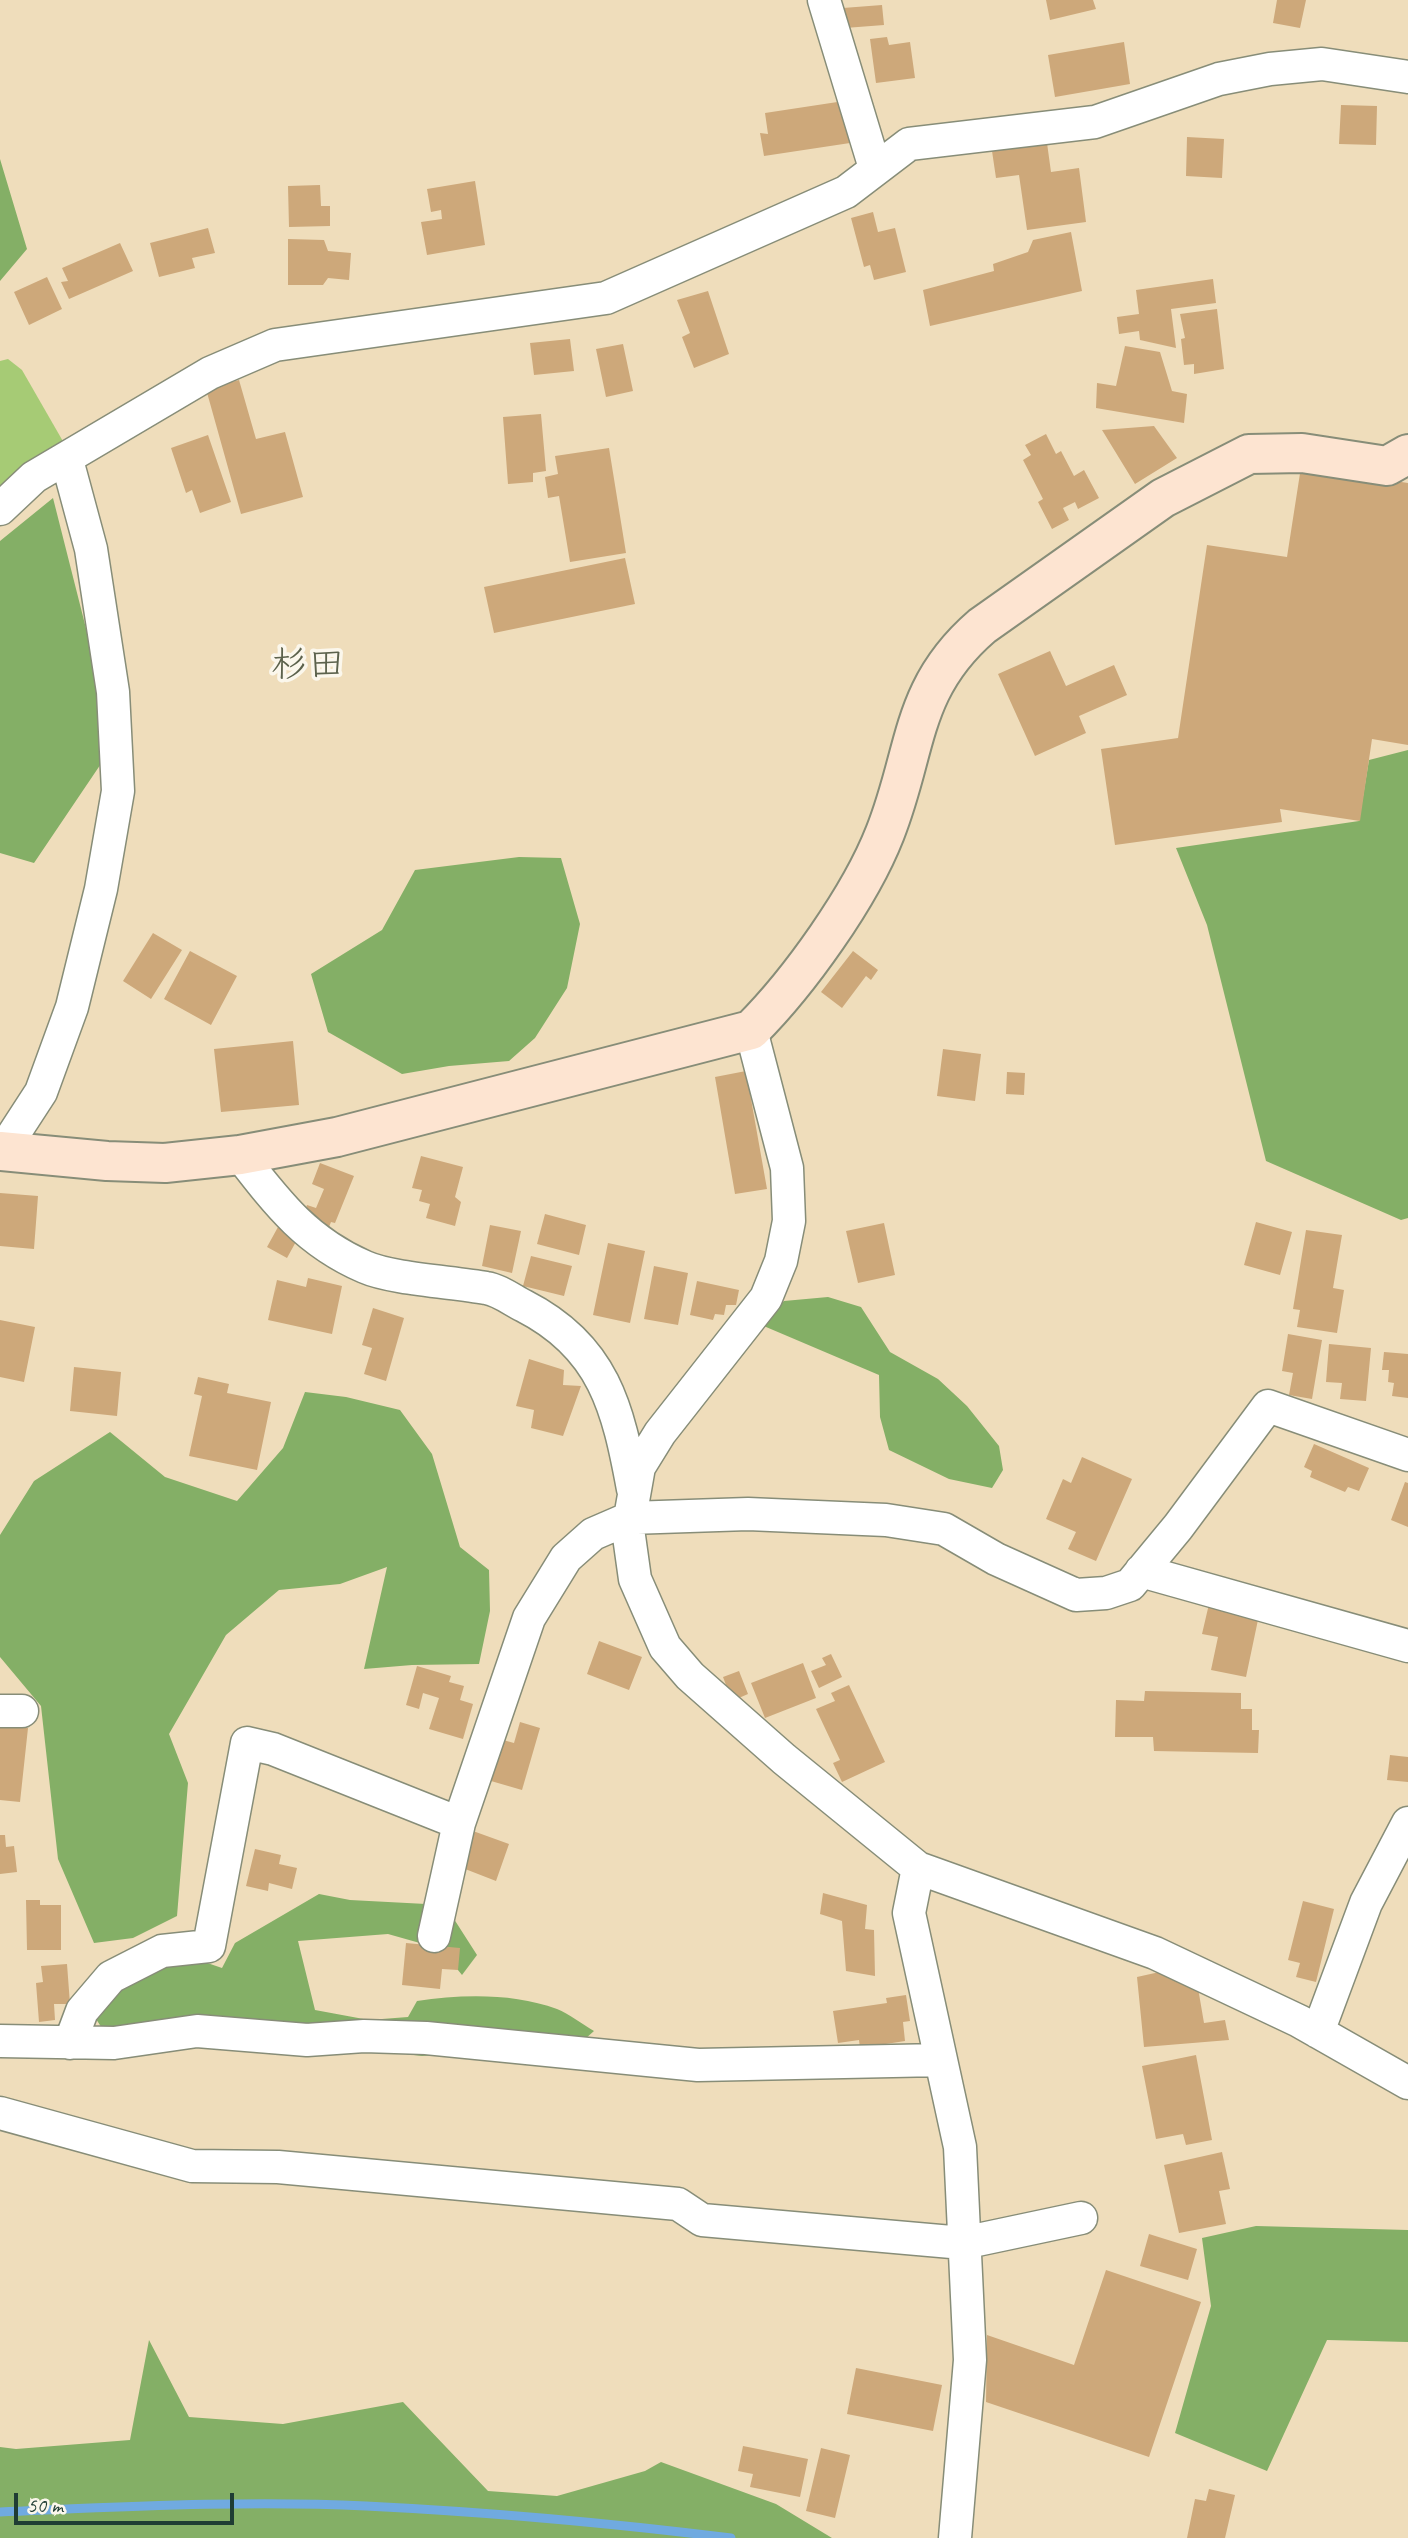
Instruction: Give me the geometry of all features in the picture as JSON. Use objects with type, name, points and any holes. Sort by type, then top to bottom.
[{"type":"street","points":[[824,0],[875,168]]},
{"type":"street","points":[[0,509],[34,477],[211,373],[257,351],[275,345],[606,298],[846,192],[909,144],[1095,122],[1219,79],[1270,69],[1322,64],[1408,77]]},
{"type":"street","points":[[67,460],[91,549],[113,692],[118,791],[102,889],[72,1007],[41,1092],[1,1151],[165,1163],[240,1156],[337,1137],[751,1030],[785,996],[863,880],[885,835],[902,787],[925,699],[958,646],[982,626],[1163,498],[1249,454],[1302,453],[1387,466],[1408,454]]},
{"type":"street","points":[[751,1030],[787,1168],[789,1221],[781,1261],[766,1298],[660,1433],[639,1467],[628,1530],[635,1579],[666,1647],[690,1676],[784,1759],[918,1868],[1155,1953],[1318,2032],[1408,2083]]},
{"type":"street","points":[[240,1156],[285,1214],[328,1249],[369,1269],[491,1289],[547,1318],[582,1347],[601,1378],[621,1426],[632,1506]]},
{"type":"street","points":[[434,1936],[459,1823],[529,1618],[566,1558],[593,1534],[632,1506],[886,1520],[932,1527],[944,1530],[996,1559],[1076,1595],[1105,1593],[1130,1585],[1178,1527],[1268,1406],[1408,1455]]},
{"type":"street","points":[[1141,1571],[1408,1646]]},
{"type":"street","points":[[70,2043],[82,2011],[111,1977],[162,1951],[209,1946],[247,1744],[273,1749],[459,1823]]},
{"type":"street","points":[[1318,2032],[1366,1903],[1408,1823]]},
{"type":"street","points":[[918,1868],[909,1913],[960,2147],[970,2360],[955,2538]]},
{"type":"street","points":[[0,2041],[114,2043],[198,2031],[307,2040],[364,2036],[426,2038],[698,2065],[941,2060]]},
{"type":"street","points":[[0,2113],[192,2166],[278,2167],[678,2204],[702,2220],[963,2243],[1081,2218]]},
{"type":"green space","points":[[0,159],[27,249],[0,281]]},
{"type":"green space","points":[[8,359],[22,370],[72,457],[0,517],[0,361]]},
{"type":"green space","points":[[53,498],[115,743],[34,863],[0,853],[0,541]]},
{"type":"green space","points":[[1408,750],[1408,1218],[1401,1220],[1266,1161],[1207,925],[1176,848],[1359,821],[1369,760]]},
{"type":"green space","points":[[519,857],[561,858],[580,924],[567,988],[535,1038],[509,1061],[449,1066],[402,1074],[328,1032],[311,974],[382,930],[415,870]]},
{"type":"green space","points":[[828,1297],[861,1307],[890,1352],[938,1379],[967,1406],[999,1446],[1003,1470],[992,1488],[949,1479],[889,1450],[880,1417],[879,1375],[759,1324],[784,1301]]},
{"type":"green space","points":[[305,1392],[346,1397],[400,1410],[432,1454],[460,1547],[489,1570],[490,1611],[479,1664],[364,1669],[387,1567],[340,1584],[279,1590],[226,1635],[169,1734],[188,1783],[177,1916],[133,1938],[94,1943],[58,1859],[41,1706],[0,1657],[0,1535],[34,1481],[110,1432],[165,1477],[237,1501],[283,1448]]},
{"type":"green space","points":[[319,1894],[350,1900],[445,1905],[477,1955],[462,1975],[441,1949],[388,1934],[298,1941],[315,2010],[369,2020],[408,2017],[417,2001],[488,1996],[523,2000],[557,2009],[594,2031],[567,2055],[490,2051],[422,2056],[356,2048],[109,2039],[96,2019],[128,1972],[175,1952],[222,1968],[235,1943]]},
{"type":"green space","points":[[1256,2226],[1408,2230],[1408,2342],[1327,2340],[1267,2471],[1175,2433],[1211,2306],[1202,2238]]},
{"type":"green space","points":[[149,2340],[189,2417],[283,2424],[403,2402],[488,2491],[557,2496],[645,2471],[661,2462],[776,2504],[832,2538],[0,2538],[0,2447],[16,2449],[130,2440]]},
{"type":"building","points":[[1046,0],[1093,0],[1096,9],[1050,20]]},
{"type":"building","points":[[1277,0],[1306,0],[1300,28],[1273,23]]},
{"type":"building","points":[[882,5],[884,25],[845,28],[843,8]]},
{"type":"building","points":[[887,37],[889,45],[910,42],[915,78],[876,83],[870,39]]},
{"type":"building","points":[[1124,42],[1130,84],[1055,97],[1048,55]]},
{"type":"building","points":[[844,101],[850,143],[764,156],[760,133],[768,134],[765,113]]},
{"type":"building","points":[[1341,105],[1377,106],[1376,145],[1339,144]]},
{"type":"building","points":[[1187,137],[1224,139],[1222,178],[1186,176]]},
{"type":"building","points":[[1047,143],[1051,172],[1079,168],[1086,222],[1027,230],[1019,175],[996,178],[992,151]]},
{"type":"building","points":[[475,181],[485,245],[427,255],[421,222],[442,219],[441,210],[431,212],[427,189]]},
{"type":"building","points":[[320,185],[321,206],[330,206],[330,226],[289,227],[288,186]]},
{"type":"building","points":[[873,212],[878,232],[895,228],[906,272],[874,280],[870,265],[864,267],[851,218]]},
{"type":"building","points":[[208,228],[215,253],[192,258],[195,268],[159,277],[150,243]]},
{"type":"building","points":[[1071,232],[1082,291],[930,326],[923,290],[994,271],[993,264],[1028,252],[1033,240]]},
{"type":"building","points":[[288,239],[324,240],[328,251],[351,253],[349,280],[328,278],[323,285],[288,285]]},
{"type":"building","points":[[120,243],[133,271],[69,299],[61,282],[68,281],[62,268]]},
{"type":"building","points":[[47,277],[62,309],[29,325],[14,292]]},
{"type":"building","points":[[1213,279],[1216,303],[1171,309],[1176,348],[1140,340],[1139,331],[1119,334],[1117,317],[1139,314],[1136,290]]},
{"type":"building","points":[[708,291],[729,354],[694,368],[682,337],[690,333],[677,300]]},
{"type":"building","points":[[1217,309],[1224,369],[1194,374],[1194,364],[1184,365],[1181,339],[1185,338],[1180,314]]},
{"type":"building","points":[[570,339],[574,371],[534,375],[530,343]]},
{"type":"building","points":[[623,344],[633,391],[606,397],[596,349]]},
{"type":"building","points":[[1125,346],[1160,352],[1172,391],[1187,394],[1184,423],[1096,408],[1097,383],[1116,386]]},
{"type":"building","points":[[239,380],[256,439],[285,432],[303,497],[241,514],[206,389]]},
{"type":"building","points":[[541,414],[546,471],[533,473],[533,482],[508,484],[503,417]]},
{"type":"building","points":[[1154,426],[1177,458],[1135,484],[1102,430]]},
{"type":"building","points":[[1046,434],[1056,454],[1061,451],[1074,476],[1084,470],[1099,498],[1078,509],[1075,502],[1063,508],[1069,520],[1052,529],[1038,502],[1043,499],[1023,460],[1031,455],[1025,445]]},
{"type":"building","points":[[208,435],[231,502],[200,513],[192,490],[186,493],[171,448]]},
{"type":"building","points":[[609,448],[626,553],[570,562],[559,496],[548,498],[545,477],[558,474],[555,456]]},
{"type":"building","points":[[1301,467],[1408,483],[1408,745],[1372,739],[1360,821],[1280,809],[1282,822],[1115,845],[1101,749],[1178,738],[1207,545],[1287,557]]},
{"type":"building","points":[[625,558],[635,604],[494,633],[484,587]]},
{"type":"building","points":[[1050,651],[1066,686],[1114,665],[1127,695],[1079,716],[1086,733],[1035,756],[998,674]]},
{"type":"building","points":[[153,933],[182,950],[151,999],[123,981]]},
{"type":"building","points":[[190,951],[237,976],[211,1025],[164,999]]},
{"type":"building","points":[[853,951],[878,970],[871,980],[866,976],[842,1008],[821,992]]},
{"type":"building","points":[[293,1041],[299,1105],[221,1112],[214,1049]]},
{"type":"building","points":[[943,1049],[981,1054],[975,1101],[937,1096]]},
{"type":"building","points":[[746,1071],[767,1189],[735,1194],[715,1077]]},
{"type":"building","points":[[1007,1072],[1025,1073],[1024,1095],[1006,1094]]},
{"type":"building","points":[[421,1156],[463,1167],[455,1197],[461,1202],[455,1226],[426,1218],[430,1204],[419,1201],[422,1190],[412,1188]]},
{"type":"building","points":[[320,1163],[354,1176],[335,1223],[331,1222],[329,1227],[303,1217],[307,1205],[316,1208],[324,1189],[312,1184]]},
{"type":"building","points":[[0,1193],[38,1196],[34,1249],[0,1246]]},
{"type":"building","points":[[545,1214],[586,1225],[579,1255],[537,1244]]},
{"type":"building","points":[[1256,1222],[1292,1232],[1280,1275],[1244,1265]]},
{"type":"building","points":[[884,1223],[895,1275],[858,1283],[846,1231]]},
{"type":"building","points":[[490,1225],[521,1231],[512,1273],[482,1266]]},
{"type":"building","points":[[278,1227],[298,1238],[287,1258],[267,1247]]},
{"type":"building","points":[[1306,1230],[1342,1235],[1333,1288],[1344,1290],[1337,1333],[1297,1327],[1300,1310],[1293,1309]]},
{"type":"building","points":[[608,1243],[645,1251],[630,1323],[593,1315]]},
{"type":"building","points":[[531,1256],[572,1266],[564,1296],[523,1286]]},
{"type":"building","points":[[654,1266],[688,1273],[678,1325],[644,1319]]},
{"type":"building","points":[[308,1278],[342,1286],[332,1334],[268,1320],[277,1280],[306,1287]]},
{"type":"building","points":[[697,1281],[739,1290],[736,1305],[726,1305],[724,1315],[715,1314],[713,1320],[690,1315]]},
{"type":"building","points":[[373,1308],[404,1318],[386,1381],[364,1374],[372,1348],[362,1345]]},
{"type":"building","points":[[0,1320],[35,1327],[24,1382],[0,1377]]},
{"type":"building","points":[[1288,1334],[1322,1340],[1312,1399],[1289,1395],[1293,1373],[1282,1371]]},
{"type":"building","points":[[1329,1344],[1371,1348],[1366,1401],[1340,1399],[1342,1383],[1326,1382]]},
{"type":"building","points":[[1384,1352],[1408,1354],[1408,1398],[1392,1396],[1394,1383],[1388,1382],[1389,1370],[1382,1370]]},
{"type":"building","points":[[529,1359],[564,1370],[563,1385],[581,1386],[563,1436],[531,1428],[534,1410],[516,1406]]},
{"type":"building","points":[[74,1367],[121,1372],[117,1416],[70,1411]]},
{"type":"building","points":[[198,1377],[229,1384],[227,1393],[271,1402],[257,1470],[189,1456],[202,1396],[194,1394]]},
{"type":"building","points":[[1314,1444],[1369,1468],[1359,1491],[1348,1487],[1345,1492],[1310,1477],[1312,1471],[1304,1467]]},
{"type":"building","points":[[1082,1457],[1132,1479],[1096,1561],[1068,1549],[1076,1532],[1046,1519],[1063,1479],[1071,1483]]},
{"type":"building","points":[[1405,1482],[1408,1483],[1408,1527],[1391,1520]]},
{"type":"building","points":[[1209,1604],[1259,1615],[1246,1677],[1211,1670],[1218,1637],[1202,1634]]},
{"type":"building","points":[[599,1641],[642,1657],[629,1690],[587,1674]]},
{"type":"building","points":[[831,1654],[842,1677],[819,1688],[811,1671],[826,1665],[822,1658]]},
{"type":"building","points":[[803,1663],[816,1698],[765,1718],[751,1683]]},
{"type":"building","points":[[417,1666],[451,1676],[449,1682],[464,1686],[460,1700],[473,1704],[463,1739],[429,1729],[439,1698],[423,1693],[419,1709],[406,1705]]},
{"type":"building","points":[[739,1671],[748,1694],[732,1701],[723,1677]]},
{"type":"building","points":[[849,1685],[885,1762],[842,1782],[833,1763],[840,1760],[816,1709],[835,1701],[831,1693]]},
{"type":"building","points":[[1145,1691],[1241,1693],[1241,1709],[1252,1709],[1252,1730],[1259,1730],[1258,1753],[1154,1751],[1153,1737],[1115,1737],[1116,1700],[1144,1701]]},
{"type":"building","points":[[520,1722],[540,1728],[522,1790],[491,1781],[503,1740],[514,1743]]},
{"type":"building","points":[[0,1725],[28,1728],[20,1802],[0,1800]]},
{"type":"building","points":[[1390,1755],[1408,1757],[1408,1782],[1387,1780]]},
{"type":"building","points":[[473,1831],[509,1844],[496,1881],[460,1867]]},
{"type":"building","points":[[0,1835],[5,1835],[6,1847],[14,1846],[17,1872],[0,1874]]},
{"type":"building","points":[[255,1849],[281,1855],[279,1864],[297,1868],[292,1889],[269,1883],[268,1891],[246,1886]]},
{"type":"building","points":[[823,1893],[867,1905],[865,1929],[874,1930],[875,1976],[846,1971],[842,1921],[820,1914]]},
{"type":"building","points":[[26,1900],[40,1900],[40,1905],[61,1905],[61,1950],[27,1950]]},
{"type":"building","points":[[1303,1901],[1334,1909],[1316,1982],[1296,1977],[1300,1963],[1288,1960]]},
{"type":"building","points":[[406,1943],[460,1948],[458,1970],[442,1969],[440,1989],[402,1985]]},
{"type":"building","points":[[67,1964],[70,2004],[54,2004],[55,2020],[39,2022],[36,1983],[43,1982],[41,1966]]},
{"type":"building","points":[[1164,1971],[1198,1988],[1204,2023],[1225,2020],[1229,2040],[1144,2047],[1137,1977]]},
{"type":"building","points":[[906,1995],[910,2021],[903,2022],[905,2041],[860,2048],[859,2040],[838,2043],[833,2011],[887,2003],[886,1998]]},
{"type":"building","points":[[1196,2055],[1212,2140],[1186,2145],[1183,2134],[1156,2139],[1142,2066]]},
{"type":"building","points":[[1222,2152],[1230,2189],[1219,2191],[1226,2224],[1179,2233],[1164,2165]]},
{"type":"building","points":[[1149,2234],[1197,2249],[1188,2280],[1140,2266]]},
{"type":"building","points":[[1106,2270],[1201,2302],[1149,2457],[986,2402],[987,2335],[1074,2365]]},
{"type":"building","points":[[856,2368],[942,2385],[933,2431],[847,2414]]},
{"type":"building","points":[[743,2446],[808,2459],[800,2497],[750,2487],[753,2474],[738,2471]]},
{"type":"building","points":[[821,2448],[850,2455],[835,2518],[806,2511]]},
{"type":"building","points":[[1209,2489],[1235,2495],[1225,2538],[1187,2538],[1195,2499],[1206,2501]]},
{"type":"waterway","points":[[0,2512],[183,2505],[320,2504],[503,2515],[731,2538]]},
{"type":"district","name":"杉田","points":[[308,666]]}]
